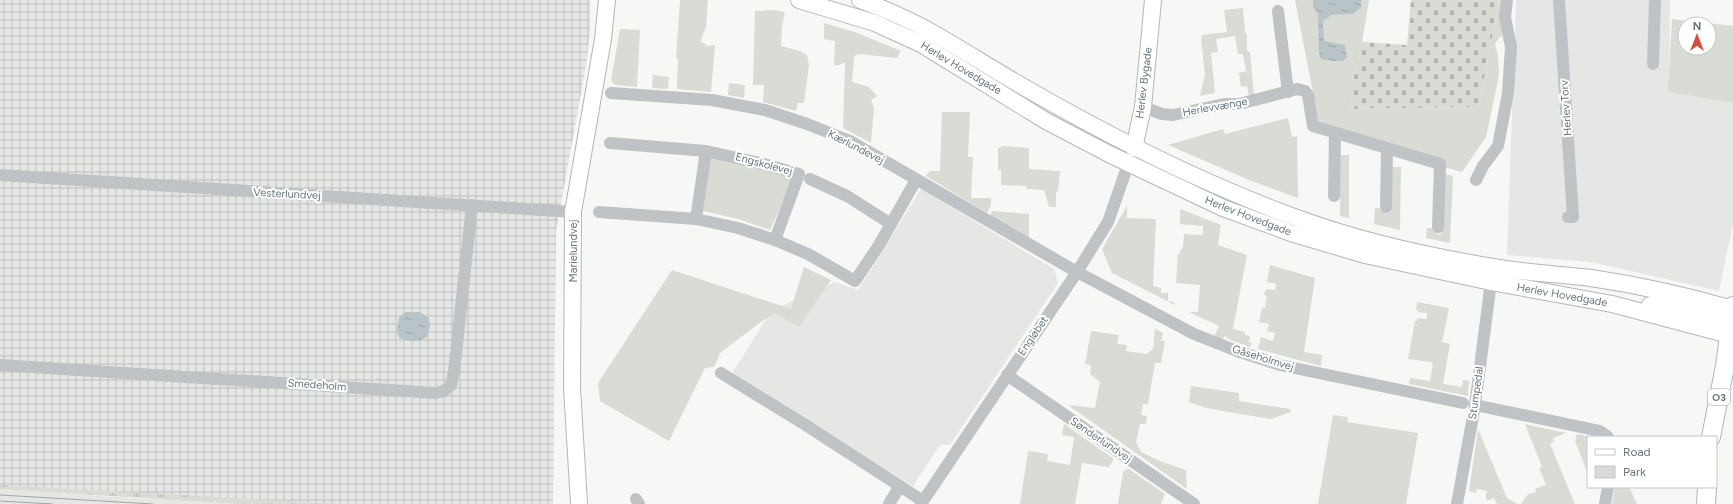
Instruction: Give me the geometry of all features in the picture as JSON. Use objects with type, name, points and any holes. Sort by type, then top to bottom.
[{"type":"main road","name":"Marielundvej","points":[[579,504],[572,388],[573,212],[603,39],[607,0]]},
{"type":"main road","name":"Herlev Hovedgade","points":[[799,0],[875,23],[921,44],[1046,121],[1129,164],[1223,208],[1291,234],[1365,255],[1492,282],[1612,304],[1660,305],[1732,320]]},
{"type":"main road","name":"Herlev Hovedgade","points":[[860,0],[884,9],[932,32],[1021,86],[1134,148],[1232,194],[1299,219],[1371,241],[1433,256],[1495,268],[1591,278],[1632,285],[1732,320]]},
{"type":"main road","name":"Herlev Bygade","points":[[1134,148],[1143,107],[1153,0]]},
{"type":"main road","name":"O3","points":[[1711,436],[1725,366],[1732,320]]},
{"type":"main road","points":[[1706,488],[1706,504]]},
{"type":"street","points":[[1476,180],[1483,166],[1498,146],[1508,93],[1511,47],[1505,17],[1507,0]]},
{"type":"street","name":"Herlev Torv","points":[[1559,0],[1571,217]]},
{"type":"street","points":[[1653,64],[1655,0]]},
{"type":"street","points":[[1278,11],[1288,92]]},
{"type":"street","name":"Herlevvænge","points":[[1143,107],[1162,114],[1173,116],[1219,105],[1239,104],[1298,89],[1305,91],[1308,96],[1313,126],[1440,164],[1438,226]]},
{"type":"street","name":"Kærlundevej","points":[[612,93],[712,100],[765,110],[794,119],[850,141],[1077,272]]},
{"type":"street","points":[[1334,196],[1335,133]]},
{"type":"street","name":"Engskolevej","points":[[610,143],[706,151],[764,164],[799,174],[775,240]]},
{"type":"street","name":"Herlev Bygade","points":[[1129,164],[1134,148]]},
{"type":"street","points":[[1386,207],[1387,149]]},
{"type":"street","points":[[696,219],[706,151]]},
{"type":"street","name":"Engløbet","points":[[721,373],[804,424],[900,486],[922,502],[1077,272],[1108,222],[1129,164]]},
{"type":"street","name":"Vesterlundvej","points":[[0,175],[573,212]]},
{"type":"street","points":[[810,179],[847,196],[891,224]]},
{"type":"street","points":[[599,212],[696,219],[738,228],[775,240],[808,254],[855,281],[891,224],[916,180]]},
{"type":"street","name":"Smedeholm","points":[[0,365],[436,393],[444,391],[451,386],[454,372],[472,205]]},
{"type":"street","name":"Gåseholmvej","points":[[1077,272],[1194,334],[1237,351],[1280,365],[1600,431],[1607,436]]},
{"type":"street","name":"Stumpedal","points":[[1457,504],[1469,404],[1492,282]]},
{"type":"street","name":"Sønderlundvej","points":[[1007,376],[1194,504]]},
{"type":"street","points":[[889,504],[900,486]]},
{"type":"street","points":[[1605,504],[1608,488]]},
{"type":"shaded area","points":[[0,0],[590,0],[590,28],[587,60],[556,231],[553,504],[240,504],[0,489]]},
{"type":"shaded area","points":[[1516,0],[1670,0],[1669,92],[1733,103],[1733,223],[1719,291],[1591,262],[1507,255]]},
{"type":"shaded area","points":[[921,189],[1054,269],[1058,283],[950,445],[940,445],[913,486],[731,375],[772,310],[835,282],[858,290]]},
{"type":"shaded area","points":[[0,489],[116,497],[240,504],[0,504]]},
{"type":"green space","points":[[680,0],[708,0],[706,27],[701,42],[706,46],[715,45],[711,92],[677,89],[678,59],[676,59]]},
{"type":"green space","points":[[1295,0],[1369,0],[1362,42],[1354,74],[1350,109],[1479,107],[1499,0],[1501,1],[1505,33],[1495,44],[1498,55],[1499,75],[1486,137],[1462,172],[1319,124]]},
{"type":"green space","points":[[1411,0],[1499,0],[1479,107],[1350,109],[1354,74],[1362,42],[1407,45]]},
{"type":"green space","points":[[1243,8],[1245,33],[1247,34],[1247,51],[1250,52],[1254,94],[1249,96],[1247,86],[1241,87],[1239,73],[1246,71],[1243,54],[1238,54],[1235,36],[1216,39],[1218,52],[1211,53],[1215,93],[1200,96],[1205,75],[1201,38],[1202,35],[1227,32],[1224,10]]},
{"type":"green space","points":[[773,10],[785,12],[782,26],[781,46],[800,51],[807,55],[809,65],[804,103],[798,103],[796,111],[763,102],[764,85],[753,85],[755,11]]},
{"type":"green space","points":[[1672,19],[1677,20],[1677,56],[1717,56],[1717,24],[1733,26],[1733,103],[1668,92]]},
{"type":"green space","points":[[824,23],[855,32],[901,51],[897,58],[859,54],[854,56],[852,82],[869,87],[877,96],[871,100],[874,108],[871,143],[843,128],[845,65],[844,62],[839,65],[834,65],[835,41],[824,39]]},
{"type":"green space","points":[[620,29],[640,30],[637,87],[615,85],[611,80]]},
{"type":"green space","points":[[653,75],[669,77],[668,89],[652,88]]},
{"type":"green space","points":[[729,83],[745,85],[744,98],[728,95]]},
{"type":"green space","points":[[942,112],[970,112],[968,157],[973,157],[971,198],[991,198],[991,205],[987,213],[926,176],[930,171],[940,171]]},
{"type":"green space","points":[[1288,118],[1292,137],[1297,136],[1298,198],[1249,180],[1168,145],[1223,129],[1225,134]]},
{"type":"green space","points":[[1004,146],[1029,148],[1029,169],[1060,171],[1058,191],[1056,192],[1056,207],[1049,207],[1044,190],[1026,189],[1026,186],[1001,185],[1001,170],[998,170],[998,148]]},
{"type":"green space","points":[[1340,155],[1349,155],[1349,218],[1340,216]]},
{"type":"green space","points":[[711,157],[794,177],[770,230],[738,219],[703,211]]},
{"type":"green space","points":[[1392,167],[1401,167],[1400,230],[1374,224],[1375,208],[1391,209]]},
{"type":"green space","points":[[1444,174],[1453,176],[1450,243],[1426,238],[1427,228],[1437,228],[1437,234],[1441,234]]},
{"type":"green space","points":[[1127,206],[1127,218],[1156,219],[1153,286],[1161,288],[1161,293],[1168,293],[1168,301],[1174,302],[1175,305],[1112,273],[1102,249]]},
{"type":"green space","points":[[1180,209],[1221,225],[1218,245],[1247,255],[1233,329],[1245,332],[1245,335],[1250,336],[1249,342],[1252,343],[1250,347],[1228,339],[1225,336],[1222,339],[1214,336],[1219,326],[1189,312],[1198,312],[1200,285],[1176,283],[1178,254],[1180,254],[1181,249],[1183,248],[1184,234],[1203,235],[1203,226],[1180,224]]},
{"type":"green space","points":[[992,211],[1029,214],[1029,238],[990,216]]},
{"type":"green space","points":[[1270,265],[1315,278],[1304,352],[1322,355],[1321,366],[1258,349],[1261,337],[1273,341],[1275,333],[1267,331],[1269,324],[1259,322],[1262,308],[1265,308],[1267,296],[1264,295],[1266,289],[1275,290],[1276,284],[1267,282]]},
{"type":"green space","points":[[804,267],[831,280],[799,327],[775,313],[720,353],[714,367],[705,368],[669,441],[600,401],[598,383],[672,270],[791,309]]},
{"type":"green space","points":[[1417,302],[1449,308],[1442,342],[1450,344],[1443,384],[1462,387],[1463,380],[1469,381],[1468,396],[1409,384],[1410,378],[1430,381],[1433,364],[1431,362],[1408,359],[1415,321],[1417,321],[1417,318],[1427,319],[1427,313],[1418,312],[1418,310],[1416,310]]},
{"type":"green space","points":[[1155,329],[1163,333],[1161,341],[1165,341],[1161,363],[1155,363],[1148,404],[1143,404],[1141,415],[1147,416],[1146,424],[1140,424],[1136,442],[1141,452],[1162,462],[1186,470],[1187,489],[1068,405],[1095,408],[1100,382],[1090,374],[1091,365],[1085,364],[1091,331],[1119,335],[1117,344],[1127,345],[1126,351],[1147,354],[1153,349]]},
{"type":"green space","points":[[1191,386],[1239,393],[1239,401],[1290,409],[1291,412],[1270,419],[1206,408],[1189,402]]},
{"type":"green space","points":[[1333,415],[1348,417],[1347,422],[1418,433],[1406,504],[1318,504]]},
{"type":"green space","points":[[1064,424],[1114,459],[1109,467],[1082,463],[1075,504],[1020,504],[1028,451],[1048,454],[1047,461],[1070,465],[1074,437],[1062,435]]},
{"type":"green space","points":[[1525,424],[1566,433],[1553,438],[1554,442],[1550,444],[1575,504],[1521,504],[1528,494],[1536,492],[1535,489],[1546,485],[1539,468],[1542,467]]},
{"type":"green space","points":[[1478,429],[1507,498],[1517,504],[1497,504],[1494,498],[1487,501],[1487,491],[1477,489],[1476,493],[1469,491]]},
{"type":"green space","points":[[1577,434],[1587,436],[1587,471],[1575,441]]},
{"type":"green space","points":[[1129,469],[1165,494],[1161,504],[1118,504],[1123,472]]},
{"type":"green space","points":[[0,485],[341,504],[240,504],[0,489]]},
{"type":"green space","points":[[1615,488],[1629,488],[1637,504],[1612,504]]},
{"type":"water","points":[[1313,0],[1361,0],[1361,7],[1353,14],[1331,15],[1323,21],[1324,41],[1345,45],[1347,57],[1343,61],[1321,59],[1319,53],[1318,14],[1313,7]]},
{"type":"water","points":[[405,312],[420,312],[429,318],[430,327],[427,337],[413,341],[399,338],[397,330],[399,318]]},
{"type":"tram line","points":[[0,495],[153,504]]},
{"type":"tram line","points":[[0,501],[53,504]]}]
